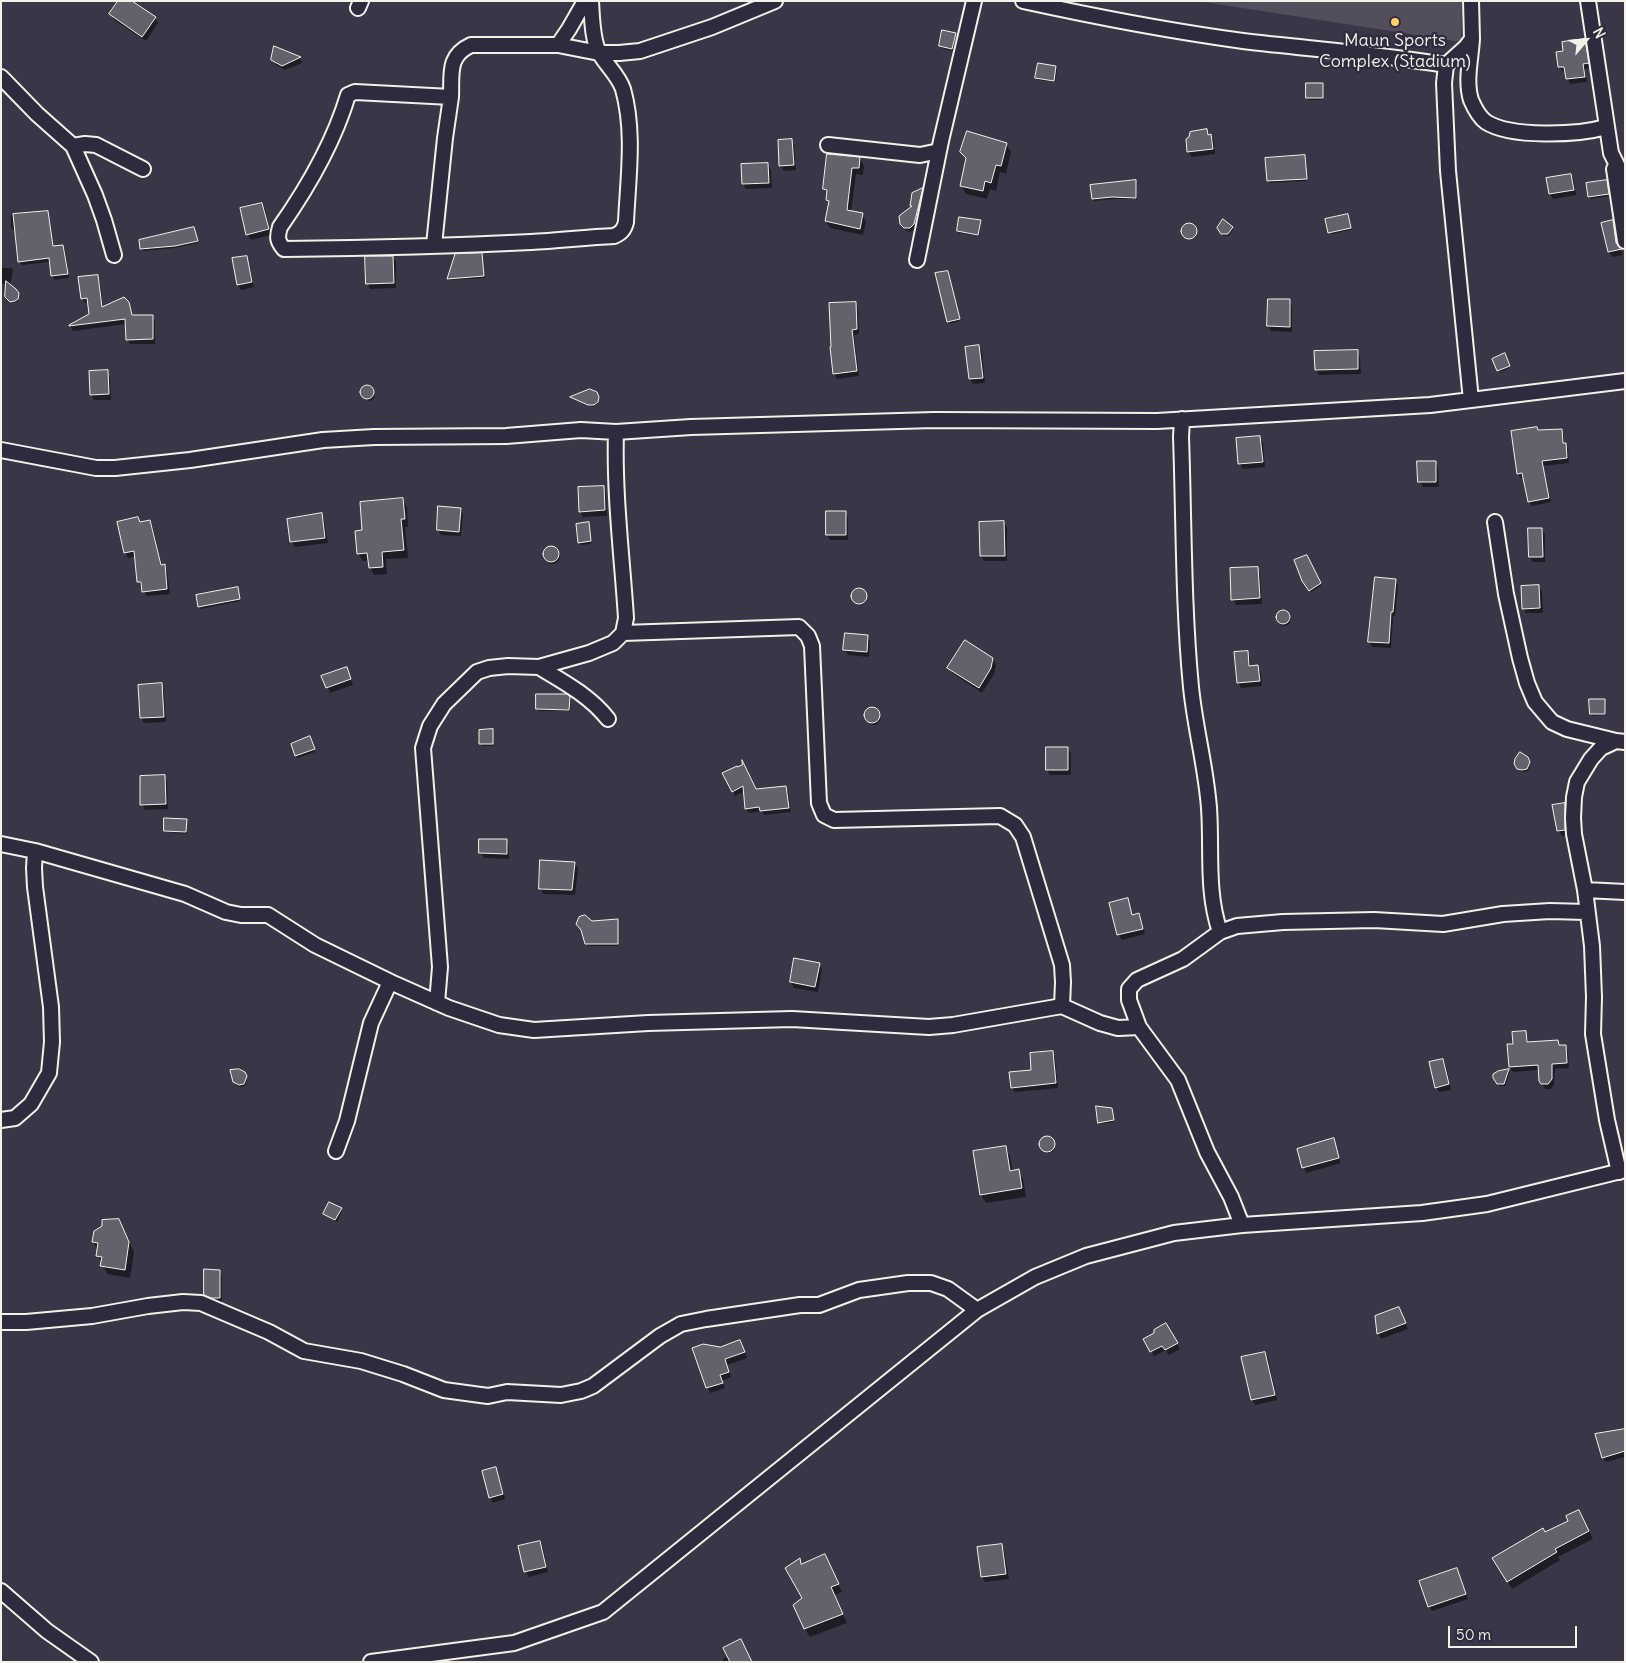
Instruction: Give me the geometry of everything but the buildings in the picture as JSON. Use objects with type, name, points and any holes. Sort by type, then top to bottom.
[{"type":"street","points":[[558,45],[585,1]]},
{"type":"street","points":[[451,96],[355,92],[348,95],[336,128],[315,172],[280,227],[277,236],[278,243],[284,249],[434,245],[532,242],[614,236],[620,233],[624,229],[626,222],[630,146],[628,122],[622,87],[612,69],[599,53],[594,34],[591,1]]},
{"type":"street","points":[[434,245],[454,59],[460,50],[470,46],[558,45],[599,53],[645,50],[712,27],[775,1]]},
{"type":"street","points":[[917,260],[939,152],[974,1]]},
{"type":"street","points":[[1024,1],[1138,24],[1244,41],[1370,54],[1446,65]]},
{"type":"street","points":[[1472,1],[1472,39],[1468,89],[1474,107],[1484,121],[1507,130],[1539,133],[1592,131],[1606,127]]},
{"type":"street","points":[[1588,1],[1625,241]]},
{"type":"street","points":[[1471,400],[1447,164],[1444,83],[1446,65],[1472,39]]},
{"type":"street","points":[[1,77],[31,108],[73,146],[95,195],[114,255]]},
{"type":"street","points":[[73,146],[96,145],[143,169]]},
{"type":"street","points":[[828,145],[920,155],[939,152]]},
{"type":"street","points":[[1611,153],[1625,181]]},
{"type":"street","points":[[1,450],[96,468],[115,468],[190,460],[323,440],[374,437],[506,436],[581,430],[616,432],[691,427],[934,420],[1157,421],[1430,405],[1625,380]]},
{"type":"street","points":[[1182,419],[1187,633],[1191,689],[1209,807],[1210,886],[1213,912],[1220,932]]},
{"type":"street","points":[[437,1003],[440,967],[423,748],[430,726],[444,704],[477,672],[489,668],[508,666],[539,667],[589,653],[613,643],[623,633],[626,618],[617,512],[616,432]]},
{"type":"street","points":[[1495,522],[1506,594],[1520,658],[1535,702],[1552,722],[1567,729],[1621,742]]},
{"type":"street","points":[[623,633],[799,628],[808,636],[812,646],[819,803],[824,815],[834,820],[1000,816],[1015,825],[1023,837],[1060,958],[1063,982],[1062,1006]]},
{"type":"street","points":[[539,667],[567,683],[597,706],[608,719]]},
{"type":"street","points":[[371,1662],[514,1643],[603,1612],[977,1310],[1035,1277],[1086,1256],[1174,1232],[1242,1225],[1422,1213],[1486,1204],[1622,1171],[1607,1120],[1594,1034],[1592,954],[1585,890],[1574,834],[1574,797],[1577,782],[1591,759],[1601,748],[1621,742]]},
{"type":"street","points":[[1,844],[35,851],[186,894],[226,912],[241,915],[268,915],[315,945],[390,982],[437,1003],[500,1025],[534,1030],[648,1023],[792,1019],[929,1027],[953,1025],[1062,1006],[1100,1023],[1118,1028],[1139,1026]]},
{"type":"street","points":[[1,1120],[15,1118],[30,1104],[49,1073],[52,1042],[51,1006],[36,896],[35,851]]},
{"type":"street","points":[[1585,890],[1625,892]]},
{"type":"street","points":[[1242,1225],[1231,1197],[1208,1152],[1178,1080],[1139,1026],[1129,1000],[1129,989],[1137,980],[1183,959],[1220,932],[1237,926],[1283,922],[1374,920],[1443,924],[1503,914],[1550,911],[1586,912]]},
{"type":"street","points":[[336,1151],[346,1121],[372,1023],[390,982]]},
{"type":"street","points":[[1,1322],[26,1322],[92,1316],[183,1302],[201,1303],[269,1332],[304,1351],[318,1355],[361,1361],[444,1390],[488,1396],[507,1392],[561,1395],[581,1390],[592,1386],[660,1336],[681,1324],[772,1308],[819,1305],[859,1290],[908,1283],[931,1283],[948,1289],[977,1310]]},
{"type":"street","points":[[1,1591],[47,1631],[91,1662]]},
{"type":"shaded area","name":"Maun Sports Complex (Stadium)","points":[[1198,1],[1462,1],[1461,42]]},
{"type":"place","name":"Maun Sports Complex (Stadium)","points":[[1395,22]]}]
